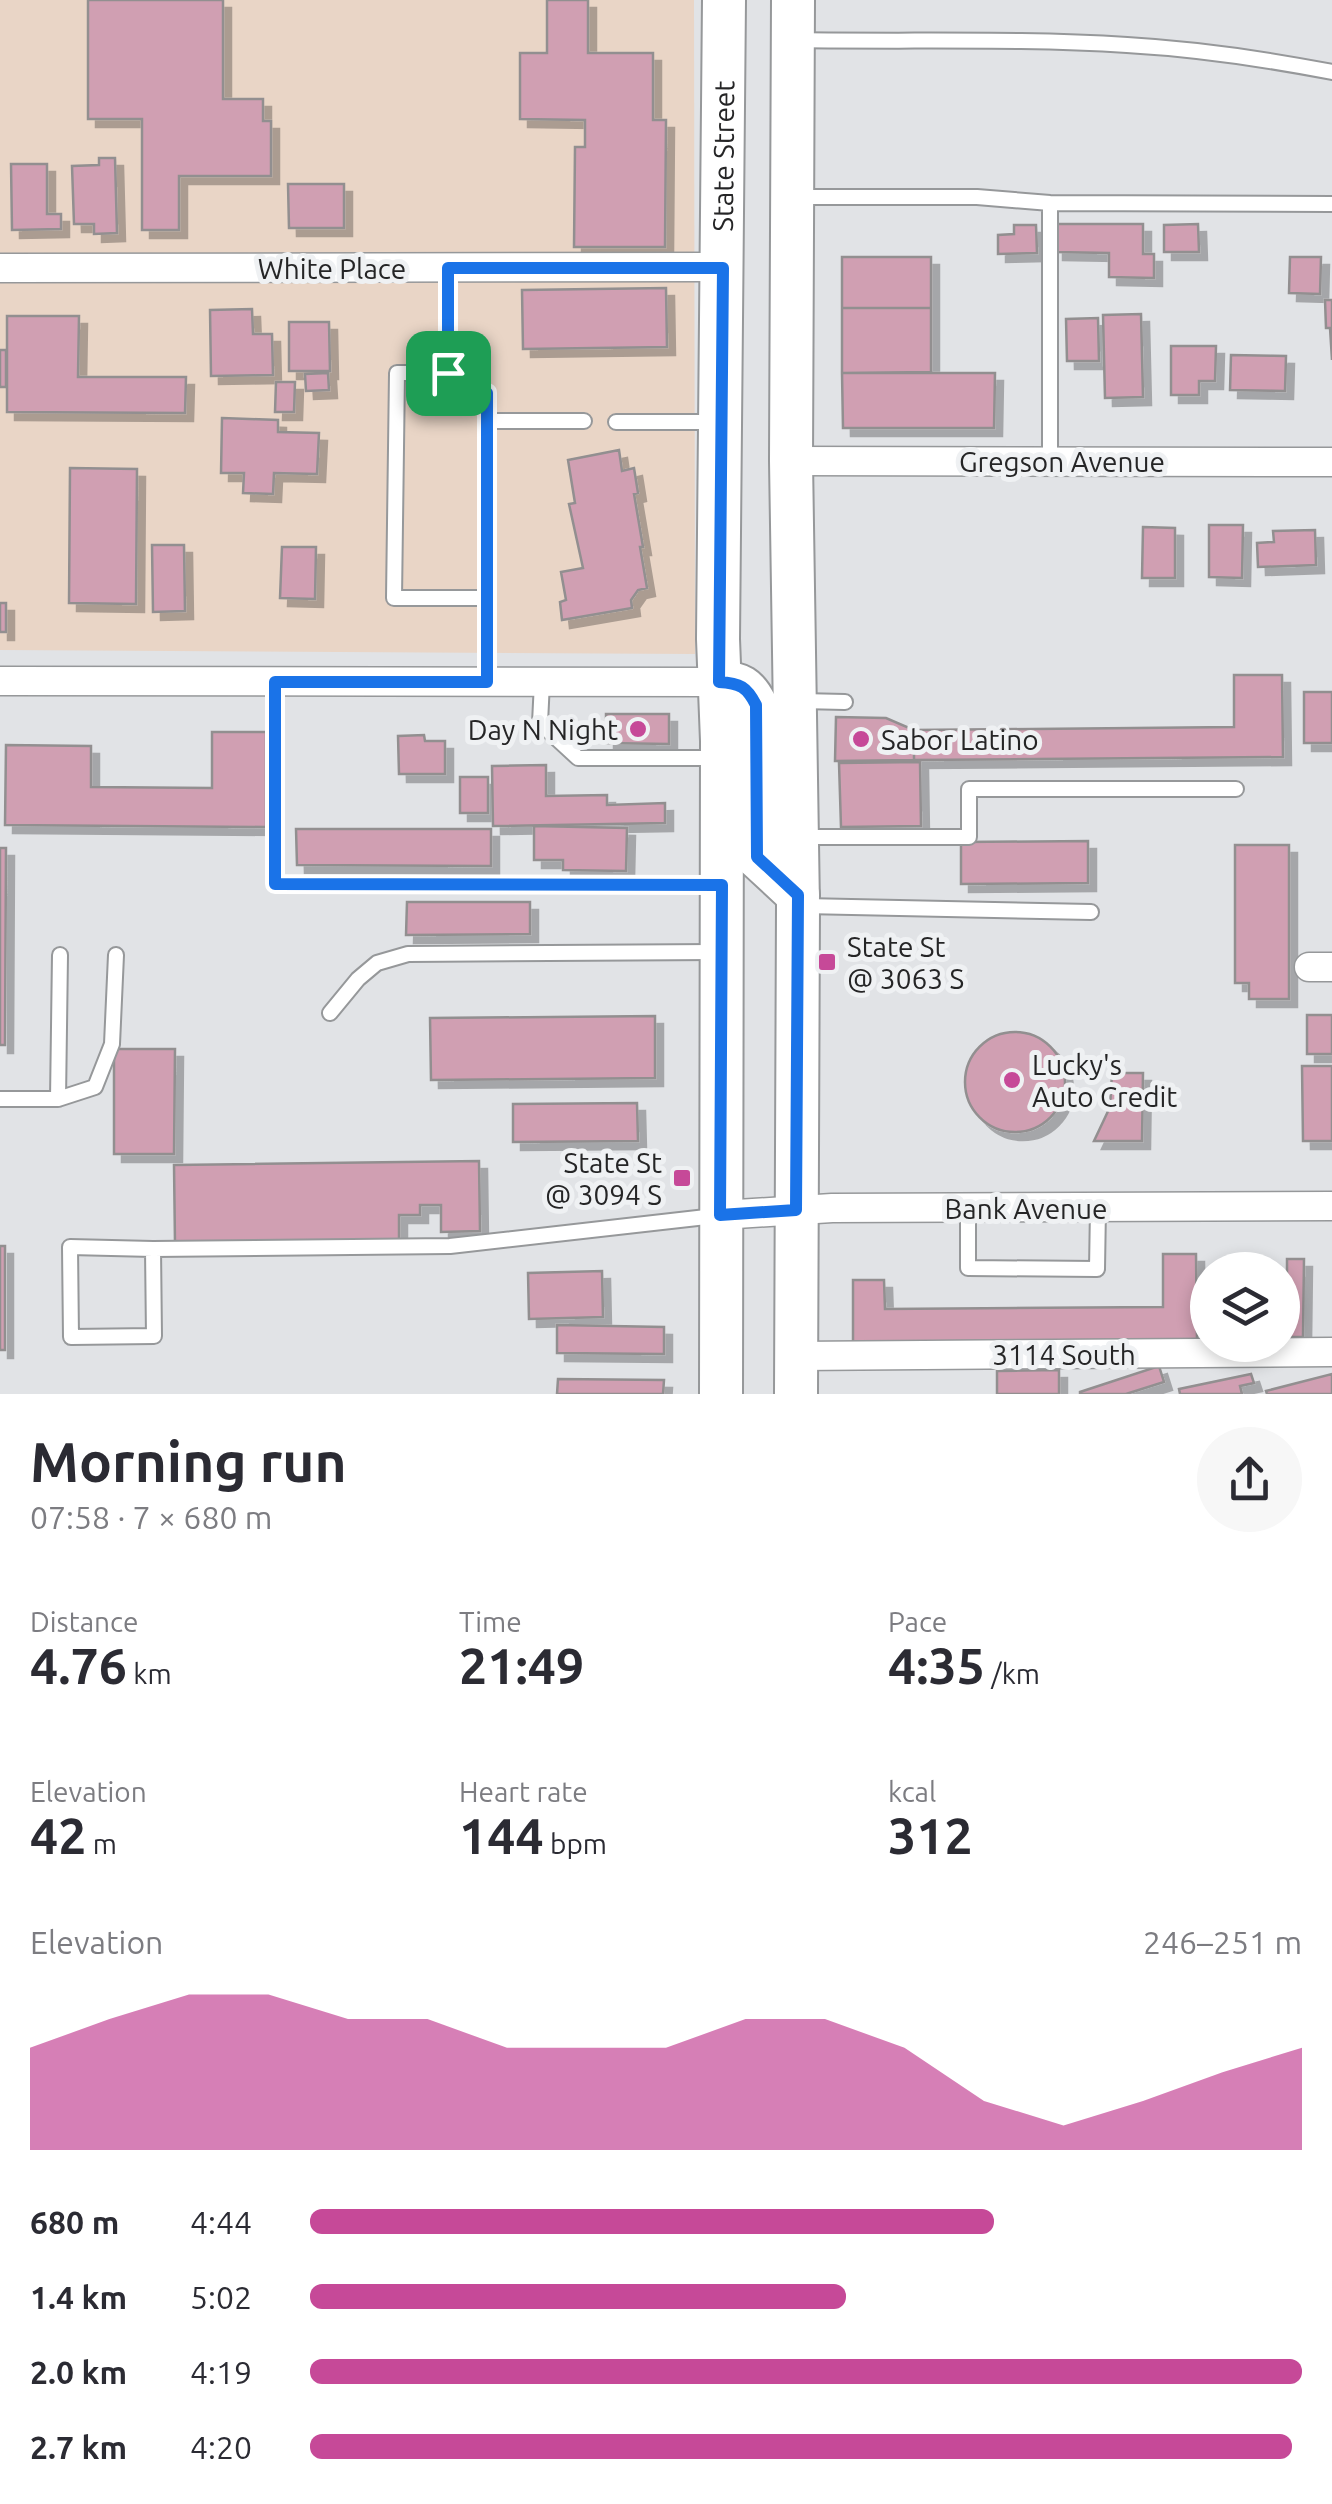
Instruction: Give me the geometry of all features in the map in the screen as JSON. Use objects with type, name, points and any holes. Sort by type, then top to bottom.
[{"type":"main road","name":"State Street","points":[[721,1394],[719,682],[724,0]]},
{"type":"main road","points":[[792,20],[791,460],[798,900],[796,1375]]},
{"type":"main road","points":[[719,682],[736,682],[748,689],[756,705],[757,857],[798,900]]},
{"type":"street","name":"White Place","points":[[0,268],[723,268]]},
{"type":"street","name":"Gregson Avenue","points":[[791,460],[1332,462]]},
{"type":"street","points":[[0,681],[719,682]]},
{"type":"street","name":"Bank Avenue","points":[[720,1215],[832,1208],[1332,1206]]},
{"type":"street","name":"3114 South","points":[[796,1375],[1332,1352]]},
{"type":"lane","points":[[792,20],[1128,44],[1264,59],[1332,72]]},
{"type":"lane","points":[[792,197],[1332,204]]},
{"type":"lane","points":[[1050,203],[1050,461]]},
{"type":"lane","points":[[448,268],[448,373]]},
{"type":"lane","points":[[487,598],[394,598],[396,373],[448,373],[487,393],[487,421],[487,598],[487,682]]},
{"type":"lane","points":[[487,421],[584,421]]},
{"type":"lane","points":[[616,422],[721,422]]},
{"type":"lane","points":[[275,682],[275,884],[722,885]]},
{"type":"lane","points":[[542,682],[540,723],[578,758],[722,758]]},
{"type":"lane","points":[[794,702],[845,702]]},
{"type":"lane","points":[[797,837],[969,837],[969,789],[1236,789]]},
{"type":"lane","points":[[798,900],[1091,912]]},
{"type":"lane","points":[[330,1012],[377,962],[408,954],[722,952]]},
{"type":"lane","points":[[58,1098],[60,955]]},
{"type":"lane","points":[[0,1099],[58,1098],[95,1087],[112,1044],[116,955]]},
{"type":"lane","points":[[968,1209],[968,1268],[1097,1270],[1098,1208]]},
{"type":"lane","points":[[153,1249],[154,1336],[71,1337],[70,1247],[450,1246],[720,1215]]},
{"type":"shaded area","points":[[0,0],[694,0],[695,654],[0,650]]},
{"type":"building","points":[[88,0],[223,0],[223,99],[263,99],[263,121],[271,121],[271,176],[179,176],[179,230],[142,230],[142,119],[88,119]]},
{"type":"building","points":[[547,0],[588,0],[588,53],[653,53],[653,120],[666,120],[665,247],[574,247],[575,147],[585,147],[585,120],[520,119],[520,53],[547,53]]},
{"type":"building","points":[[99,158],[115,158],[117,233],[94,234],[94,224],[74,224],[72,166],[99,165]]},
{"type":"building","points":[[11,164],[47,164],[47,214],[61,214],[61,229],[12,230]]},
{"type":"building","points":[[288,184],[344,184],[344,228],[289,228]]},
{"type":"building","points":[[1055,224],[1143,224],[1143,254],[1154,254],[1154,278],[1109,277],[1109,253],[1055,252]]},
{"type":"building","points":[[1198,224],[1199,252],[1164,252],[1164,225]]},
{"type":"building","points":[[1014,225],[1036,225],[1037,253],[998,254],[998,235],[1014,234]]},
{"type":"building","points":[[842,257],[931,257],[931,308],[842,308]]},
{"type":"building","points":[[1290,257],[1321,257],[1320,294],[1289,293]]},
{"type":"building","points":[[666,288],[667,347],[523,349],[522,290]]},
{"type":"building","points":[[1325,300],[1332,300],[1332,360],[1330,328],[1326,328]]},
{"type":"building","points":[[842,308],[931,308],[931,372],[842,373]]},
{"type":"building","points":[[252,309],[253,334],[272,334],[273,375],[211,376],[210,310]]},
{"type":"building","points":[[1141,314],[1143,397],[1105,398],[1103,315]]},
{"type":"building","points":[[7,316],[79,316],[78,377],[186,377],[185,413],[7,412]]},
{"type":"building","points":[[1098,318],[1099,361],[1067,361],[1066,319]]},
{"type":"building","points":[[289,322],[329,322],[330,371],[289,371]]},
{"type":"building","points":[[1171,346],[1216,346],[1215,381],[1199,381],[1199,395],[1171,395]]},
{"type":"building","points":[[0,350],[6,350],[6,387],[0,387]]},
{"type":"building","points":[[1231,355],[1286,356],[1285,391],[1230,390]]},
{"type":"building","points":[[328,373],[329,390],[306,391],[305,374]]},
{"type":"building","points":[[842,373],[995,373],[994,428],[843,428]]},
{"type":"building","points":[[276,382],[295,382],[294,412],[275,412]]},
{"type":"building","points":[[222,418],[278,420],[278,432],[319,433],[317,474],[274,473],[273,494],[243,493],[244,473],[221,473]]},
{"type":"building","points":[[619,450],[622,471],[634,468],[647,588],[638,590],[631,600],[632,608],[562,620],[560,602],[566,600],[561,572],[583,568],[569,504],[575,503],[568,460]]},
{"type":"building","points":[[70,468],[137,469],[136,604],[69,603]]},
{"type":"building","points":[[1209,525],[1243,525],[1242,578],[1209,577]]},
{"type":"building","points":[[1143,527],[1175,528],[1175,578],[1142,578]]},
{"type":"building","points":[[1315,530],[1316,565],[1258,567],[1257,543],[1274,542],[1273,531]]},
{"type":"building","points":[[152,545],[184,545],[185,611],[153,612]]},
{"type":"building","points":[[282,547],[316,547],[315,599],[280,598]]},
{"type":"building","points":[[0,603],[6,603],[6,632],[0,632]]},
{"type":"building","points":[[1234,675],[1282,675],[1283,757],[914,760],[914,730],[1234,727]]},
{"type":"building","points":[[1304,692],[1332,692],[1332,743],[1304,743]]},
{"type":"building","name":"Day N Night","points":[[606,714],[669,714],[669,744],[606,743]]},
{"type":"building","points":[[836,717],[886,718],[914,730],[914,760],[835,761]]},
{"type":"building","points":[[212,732],[266,732],[266,827],[5,825],[6,745],[91,746],[91,787],[212,788]]},
{"type":"building","points":[[424,735],[425,741],[445,741],[445,774],[399,774],[398,736]]},
{"type":"building","points":[[920,762],[921,826],[841,827],[839,763]]},
{"type":"building","points":[[546,765],[546,796],[607,795],[607,805],[665,803],[665,823],[493,826],[492,766]]},
{"type":"building","points":[[460,777],[488,777],[488,813],[460,813]]},
{"type":"building","points":[[534,826],[627,828],[626,871],[563,870],[563,860],[534,860]]},
{"type":"building","points":[[296,829],[491,829],[491,866],[297,865]]},
{"type":"building","points":[[1088,841],[1088,883],[961,884],[961,842]]},
{"type":"building","points":[[1235,845],[1289,845],[1289,999],[1249,999],[1249,983],[1235,983]]},
{"type":"building","points":[[0,848],[6,848],[5,1045],[0,1045]]},
{"type":"building","points":[[407,902],[530,902],[530,934],[406,935]]},
{"type":"building","points":[[1307,1015],[1332,1015],[1332,1054],[1307,1054]]},
{"type":"building","points":[[655,1016],[655,1078],[431,1080],[430,1018]]},
{"type":"building","points":[[1015,1032],[1034,1036],[1051,1046],[1061,1063],[1065,1082],[1061,1101],[1051,1118],[1034,1128],[1015,1132],[996,1128],[979,1118],[969,1101],[965,1082],[969,1063],[979,1046],[996,1036]]},
{"type":"building","points":[[114,1049],[175,1049],[174,1154],[114,1154]]},
{"type":"building","points":[[1302,1066],[1332,1066],[1332,1141],[1303,1141]]},
{"type":"building","points":[[1112,1073],[1143,1073],[1142,1141],[1094,1141],[1110,1107]]},
{"type":"building","points":[[637,1103],[638,1141],[513,1142],[513,1104]]},
{"type":"building","points":[[479,1161],[480,1231],[441,1232],[441,1205],[420,1205],[420,1215],[399,1215],[399,1240],[175,1244],[174,1165]]},
{"type":"building","points":[[0,1246],[5,1246],[5,1350],[0,1350]]},
{"type":"building","points":[[1163,1254],[1190,1254],[1190,1339],[853,1342],[853,1280],[884,1280],[885,1309],[1163,1307]]},
{"type":"building","points":[[1300,1259],[1304,1259],[1300,1337]]},
{"type":"building","points":[[602,1271],[603,1317],[529,1319],[528,1273]]},
{"type":"building","points":[[557,1325],[664,1327],[664,1354],[557,1353]]},
{"type":"building","points":[[1159,1366],[1164,1382],[1126,1394],[1080,1394],[1080,1392]]},
{"type":"building","points":[[1059,1370],[1059,1394],[997,1394],[997,1371]]},
{"type":"building","points":[[1251,1374],[1254,1383],[1240,1386],[1242,1394],[1180,1394],[1179,1389]]},
{"type":"building","points":[[1332,1374],[1332,1394],[1266,1391]]},
{"type":"building","points":[[558,1379],[664,1380],[663,1394],[557,1394]]},
{"type":"place","name":"Day N Night","points":[[638,729]]},
{"type":"place","name":"Sabor Latino","points":[[861,739]]},
{"type":"place","name":"State St @ 3063 S","points":[[827,962]]},
{"type":"place","name":"Lucky's Auto Credit","points":[[1012,1080]]},
{"type":"place","name":"State St @ 3094 S","points":[[682,1178]]},
{"type":"route","points":[[448,268],[723,268],[719,682],[736,682],[748,689],[756,705],[757,857],[798,895],[796,1210],[720,1215],[722,885],[275,884],[275,682],[487,682],[487,393],[448,373],[448,268]]}]
